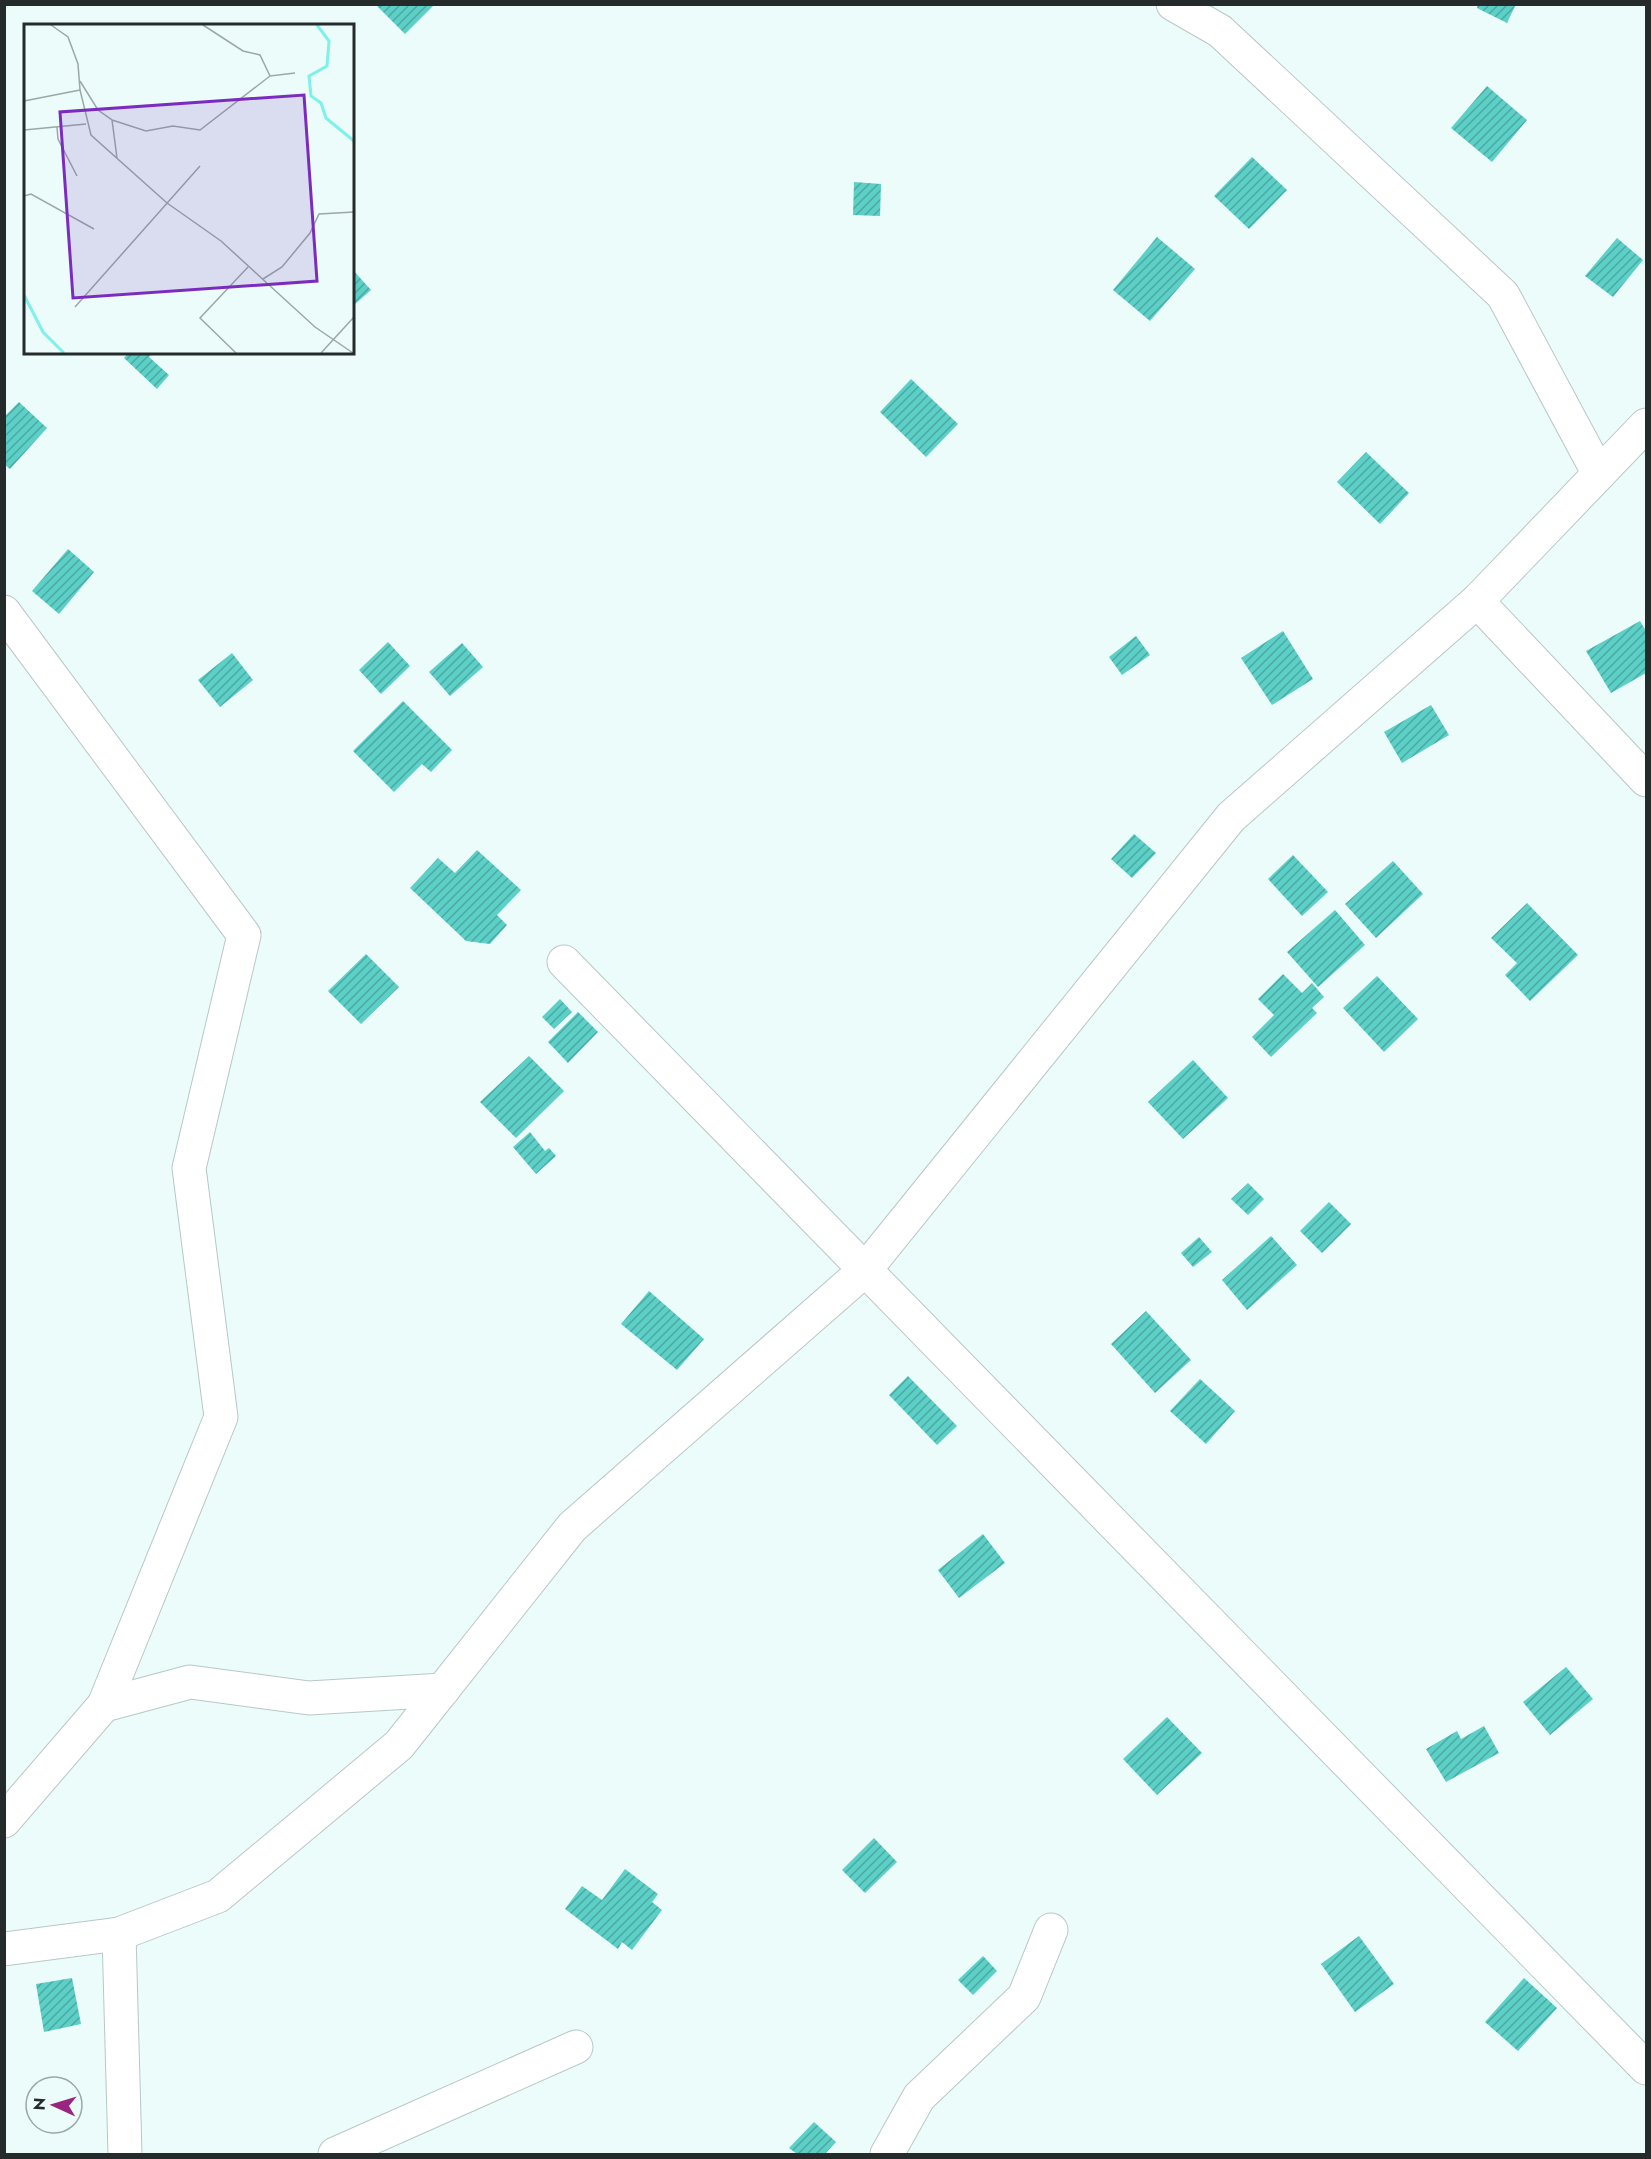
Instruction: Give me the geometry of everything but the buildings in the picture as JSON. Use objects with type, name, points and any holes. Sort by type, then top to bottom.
[{"type":"street","points":[[1173,4],[1220,31],[1503,295],[1599,474]]},
{"type":"street","points":[[4,1949],[119,1934],[218,1896],[399,1745],[572,1527],[866,1270],[1231,817],[1477,601],[1647,425]]},
{"type":"street","points":[[1477,601],[1647,780]]},
{"type":"street","points":[[4,612],[244,935],[189,1168],[222,1417],[104,1705],[4,1821]]},
{"type":"street","points":[[564,962],[1647,2068]]},
{"type":"street","points":[[104,1705],[190,1682],[309,1698],[443,1690]]},
{"type":"street","points":[[887,2154],[920,2097],[1024,1997],[1051,1930]]},
{"type":"street","points":[[119,1934],[125,2154]]},
{"type":"street","points":[[335,2154],[576,2047]]}]
